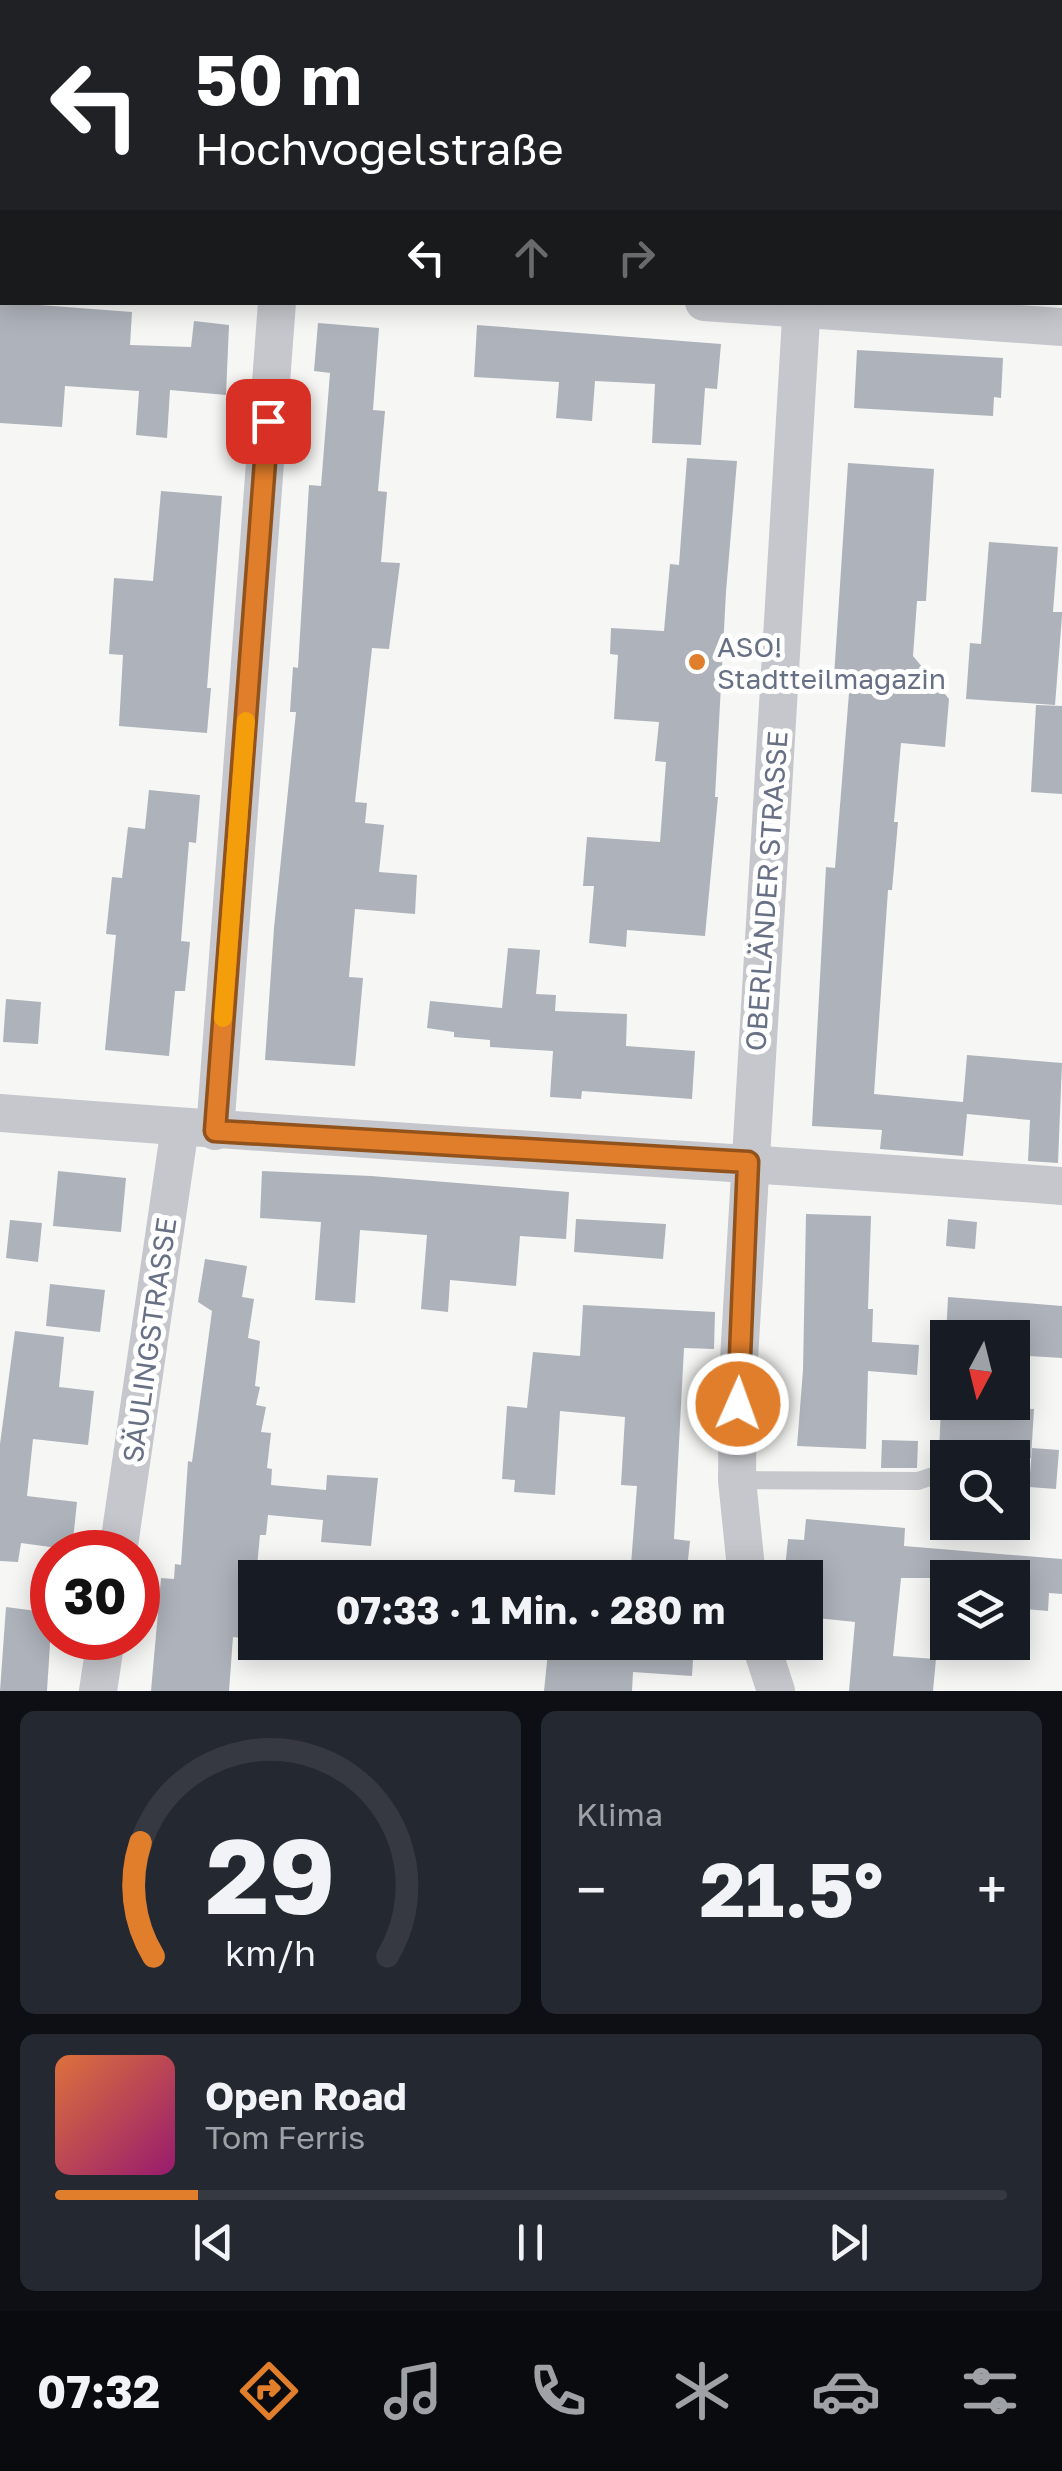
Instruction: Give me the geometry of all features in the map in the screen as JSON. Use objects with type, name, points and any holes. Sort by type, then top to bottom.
[{"type":"street","name":"SÄULINGSTRASSE","points":[[122,1530],[197,1129],[277,305]]},
{"type":"street","points":[[801,306],[1062,328]]},
{"type":"street","name":"OBERLÄNDER STRASSE","points":[[745,1560],[737,1480],[738,1376],[801,306]]},
{"type":"street","points":[[0,1113],[1062,1186]]},
{"type":"street","points":[[98,1691],[103,1660]]},
{"type":"street","points":[[766,1660],[776,1691]]},
{"type":"lane","points":[[737,1480],[918,1481],[930,1477]]},
{"type":"building","points":[[0,305],[132,312],[130,345],[191,347],[194,321],[229,325],[226,395],[170,390],[167,438],[136,435],[139,391],[65,386],[62,427],[0,423]]},
{"type":"building","points":[[318,323],[379,328],[373,410],[385,411],[378,491],[387,492],[381,562],[400,563],[389,649],[372,648],[355,802],[367,803],[365,823],[384,825],[379,872],[417,875],[415,914],[355,909],[349,977],[363,978],[355,1066],[265,1060],[296,712],[290,712],[293,667],[298,668],[309,485],[321,486],[330,373],[314,371]]},
{"type":"building","points":[[477,325],[721,344],[717,389],[705,388],[701,445],[652,443],[655,384],[595,381],[592,421],[556,418],[559,382],[474,377]]},
{"type":"building","points":[[857,350],[1003,358],[1001,398],[994,397],[993,416],[854,408]]},
{"type":"building","points":[[687,458],[737,461],[726,592],[718,797],[705,936],[627,930],[626,947],[589,943],[594,886],[583,886],[587,837],[660,842],[666,762],[655,761],[659,722],[614,719],[618,655],[610,654],[611,628],[664,631],[670,564],[679,565]]},
{"type":"building","points":[[848,463],[934,469],[926,601],[917,601],[913,656],[949,699],[945,747],[901,743],[894,822],[898,822],[892,890],[888,890],[874,1094],[963,1102],[967,1055],[1062,1063],[1058,1163],[1028,1161],[1030,1120],[967,1114],[963,1156],[880,1149],[882,1130],[812,1126],[826,867],[835,868],[849,693],[833,692]]},
{"type":"building","points":[[161,491],[222,496],[207,733],[119,726],[123,655],[109,654],[114,578],[153,581]]},
{"type":"building","points":[[989,542],[1058,547],[1053,612],[1062,612],[1062,616],[1055,705],[966,699],[970,643],[981,644]]},
{"type":"building","points":[[1036,705],[1062,706],[1062,794],[1031,792]]},
{"type":"building","points":[[149,790],[200,795],[196,843],[189,842],[181,941],[190,942],[185,991],[175,991],[169,1056],[105,1050],[116,935],[106,934],[112,877],[122,878],[128,827],[145,829]]},
{"type":"building","points":[[508,948],[540,950],[536,994],[556,995],[555,1011],[627,1014],[626,1046],[695,1051],[692,1099],[582,1091],[581,1099],[550,1097],[553,1051],[490,1047],[490,1040],[454,1037],[454,1032],[427,1028],[430,1001],[502,1008]]},
{"type":"building","points":[[6,999],[41,1002],[38,1044],[3,1042]]},
{"type":"building","points":[[58,1171],[126,1178],[121,1232],[53,1226]]},
{"type":"building","points":[[262,1171],[569,1192],[566,1239],[520,1236],[516,1286],[450,1280],[448,1312],[421,1309],[427,1235],[360,1230],[355,1303],[315,1300],[321,1222],[260,1218]]},
{"type":"building","points":[[806,1214],[871,1216],[868,1309],[873,1309],[872,1342],[919,1345],[917,1375],[868,1371],[866,1449],[797,1446],[803,1370]]},
{"type":"building","points":[[576,1219],[666,1224],[663,1259],[574,1252]]},
{"type":"building","points":[[948,1219],[977,1222],[975,1249],[946,1246]]},
{"type":"building","points":[[10,1220],[42,1223],[38,1262],[6,1258]]},
{"type":"building","points":[[205,1259],[247,1266],[242,1297],[254,1299],[248,1338],[260,1341],[256,1405],[266,1407],[261,1432],[271,1433],[267,1468],[272,1469],[271,1485],[326,1490],[327,1475],[378,1478],[371,1546],[321,1542],[323,1520],[268,1515],[266,1535],[260,1535],[258,1560],[238,1560],[238,1638],[233,1637],[229,1691],[151,1691],[154,1660],[160,1660],[161,1578],[174,1579],[175,1564],[181,1565],[188,1461],[192,1462],[212,1311],[198,1302]]},
{"type":"building","points":[[50,1284],[105,1290],[100,1332],[46,1326]]},
{"type":"building","points":[[948,1297],[1062,1306],[1062,1358],[1030,1356],[1030,1320],[947,1320]]},
{"type":"building","points":[[583,1305],[715,1312],[714,1349],[684,1348],[674,1539],[690,1541],[688,1560],[631,1560],[637,1486],[621,1485],[625,1417],[560,1411],[555,1495],[514,1492],[515,1480],[502,1479],[507,1406],[527,1408],[533,1352],[580,1356]]},
{"type":"building","points":[[15,1331],[64,1337],[59,1387],[94,1391],[88,1445],[33,1439],[27,1496],[77,1502],[74,1530],[30,1530],[30,1544],[21,1543],[18,1562],[0,1561],[0,1444]]},
{"type":"building","points":[[1030,1409],[1034,1409],[1031,1458],[1030,1440],[940,1440],[940,1420],[1030,1420]]},
{"type":"building","points":[[882,1440],[918,1441],[917,1468],[881,1468]]},
{"type":"building","points":[[1032,1448],[1059,1450],[1056,1489],[1030,1487]]},
{"type":"building","points":[[806,1519],[905,1528],[904,1546],[1062,1559],[1062,1594],[1049,1593],[1048,1611],[1030,1610],[1030,1560],[930,1560],[930,1578],[901,1578],[893,1656],[936,1660],[933,1691],[849,1691],[855,1622],[823,1619],[823,1560],[786,1560],[788,1539],[804,1540]]},
{"type":"building","points":[[6,1607],[30,1610],[30,1660],[49,1660],[47,1691],[0,1691]]},
{"type":"building","points":[[547,1660],[693,1660],[692,1676],[633,1672],[632,1691],[544,1691]]},
{"type":"slow traffic","points":[[223,1018],[246,721]]},
{"type":"place","name":"ASO! Stadtteilmagazin","points":[[697,662]]},
{"type":"route","points":[[268,421],[215,1131],[748,1162],[738,1404]]}]
